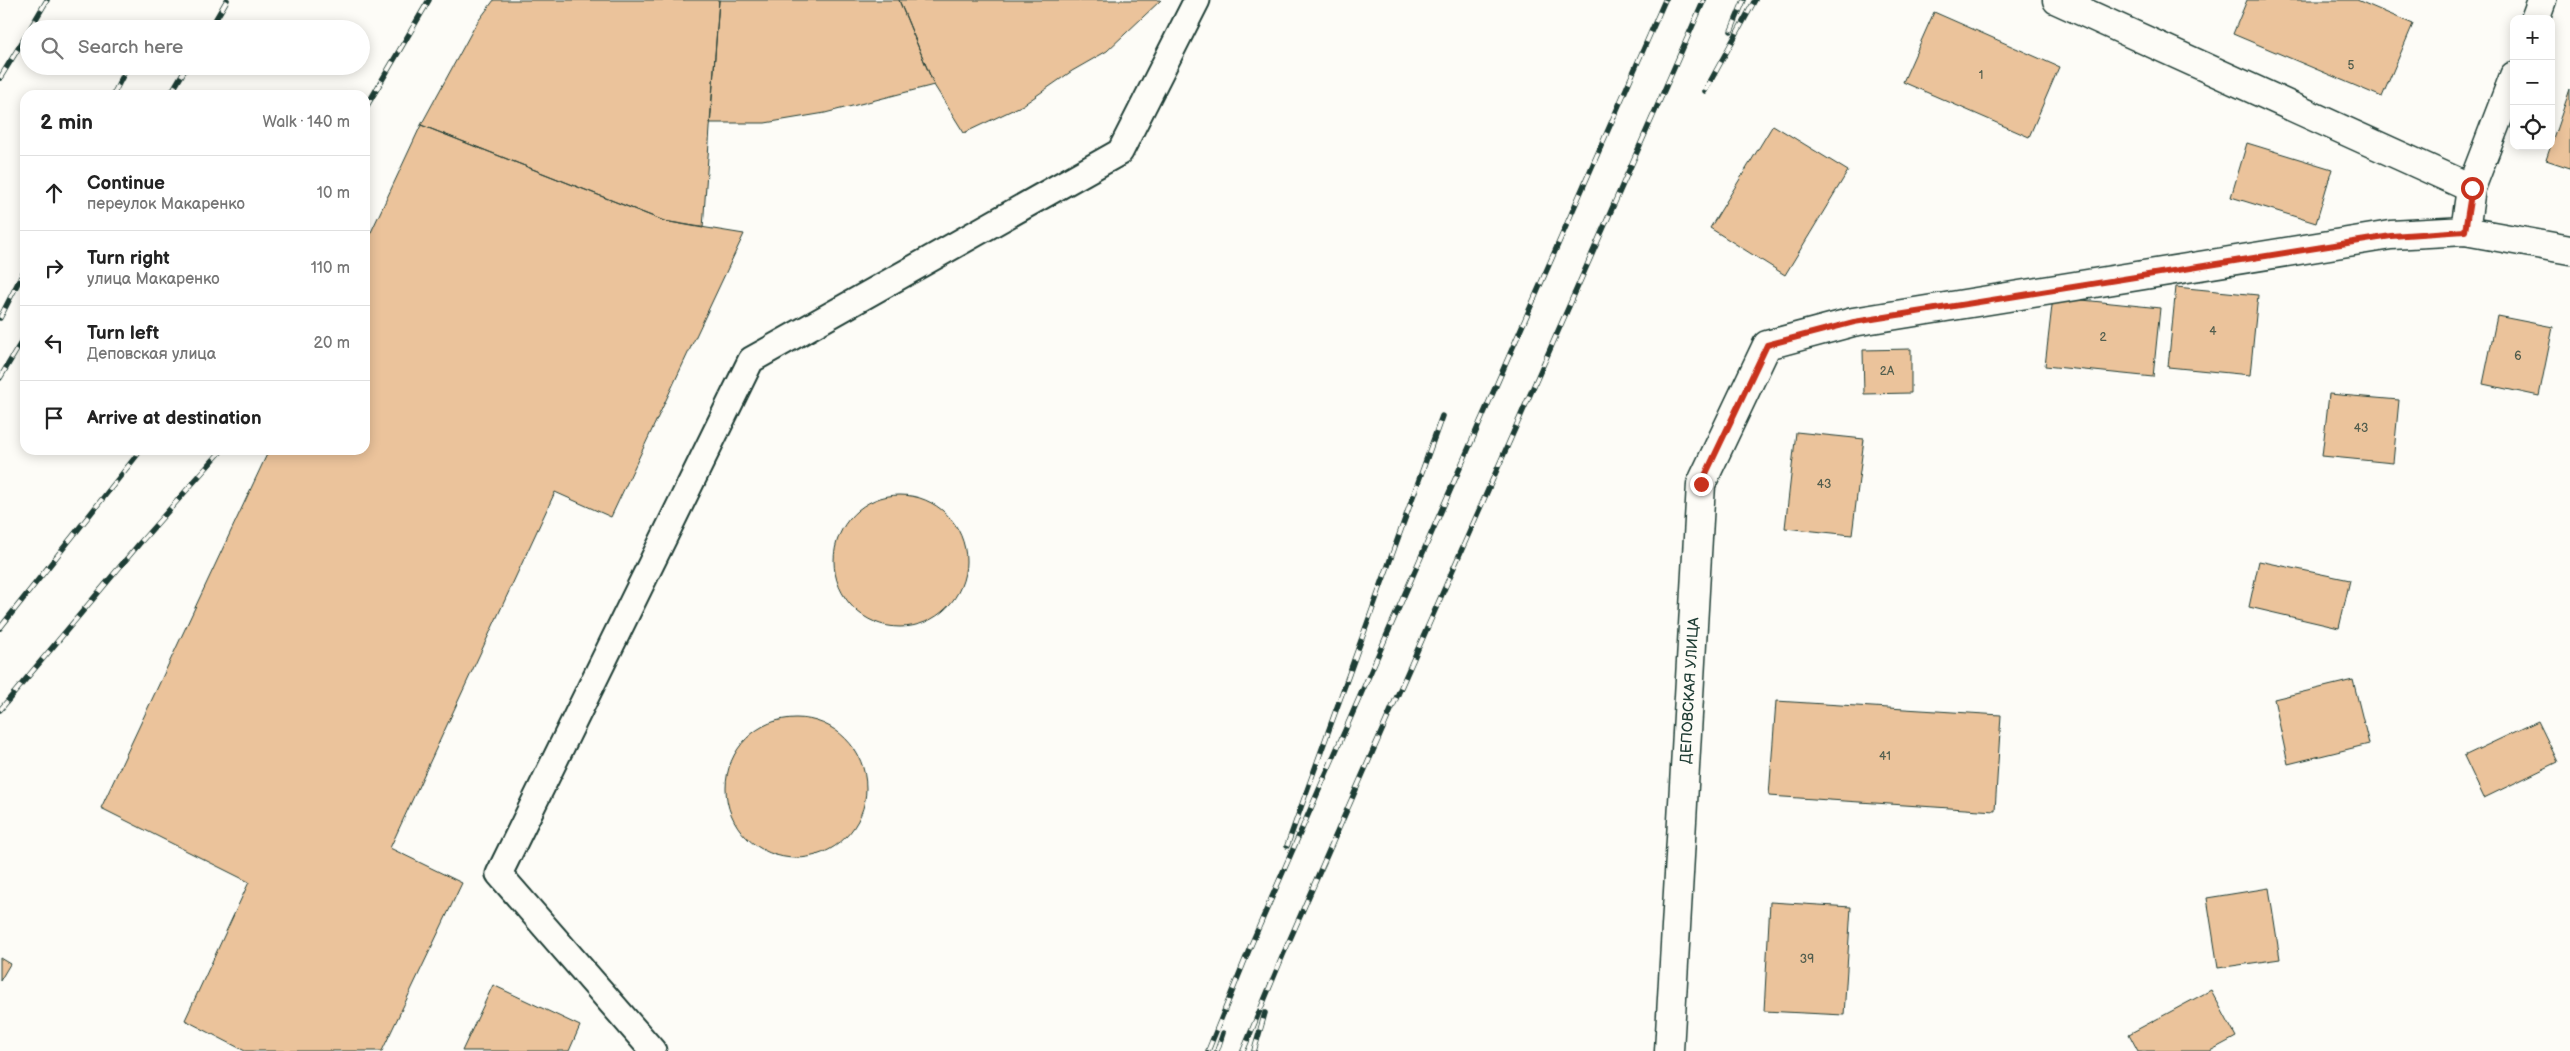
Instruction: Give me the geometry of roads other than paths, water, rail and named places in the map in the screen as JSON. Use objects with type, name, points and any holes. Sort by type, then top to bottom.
[{"type":"street","points":[[2057,0],[2472,188]]},
{"type":"street","points":[[2536,15],[2542,0]]},
{"type":"street","points":[[2510,87],[2472,188],[2465,231],[2570,250]]},
{"type":"street","name":"ДЕПОВСКАЯ УЛИЦА","points":[[1668,1051],[1701,484],[1767,345],[1863,320],[2391,236],[2465,231]]},
{"type":"lane","points":[[647,1048],[499,874],[751,360],[1120,152],[1197,0]]},
{"type":"railway","points":[[35,20],[47,0]]},
{"type":"railway","points":[[215,20],[227,0]]},
{"type":"railway","points":[[370,100],[429,0]]},
{"type":"railway","points":[[1208,1051],[1251,945],[1665,0]]},
{"type":"railway","points":[[1243,1051],[1283,955],[1704,0]]},
{"type":"railway","points":[[1731,31],[1744,0]]},
{"type":"railway","points":[[1705,91],[1755,0]]},
{"type":"railway","points":[[0,78],[20,46]]},
{"type":"railway","points":[[116,90],[123,75]]},
{"type":"railway","points":[[173,90],[182,75]]},
{"type":"railway","points":[[0,318],[20,279]]},
{"type":"railway","points":[[0,378],[20,344]]},
{"type":"railway","points":[[1287,846],[1442,416]]},
{"type":"railway","points":[[0,628],[137,455]]},
{"type":"railway","points":[[0,710],[139,544],[218,455]]},
{"type":"railway","points":[[1254,1051],[1265,1013]]},
{"type":"railway","points":[[1217,1051],[1223,1033]]}]
